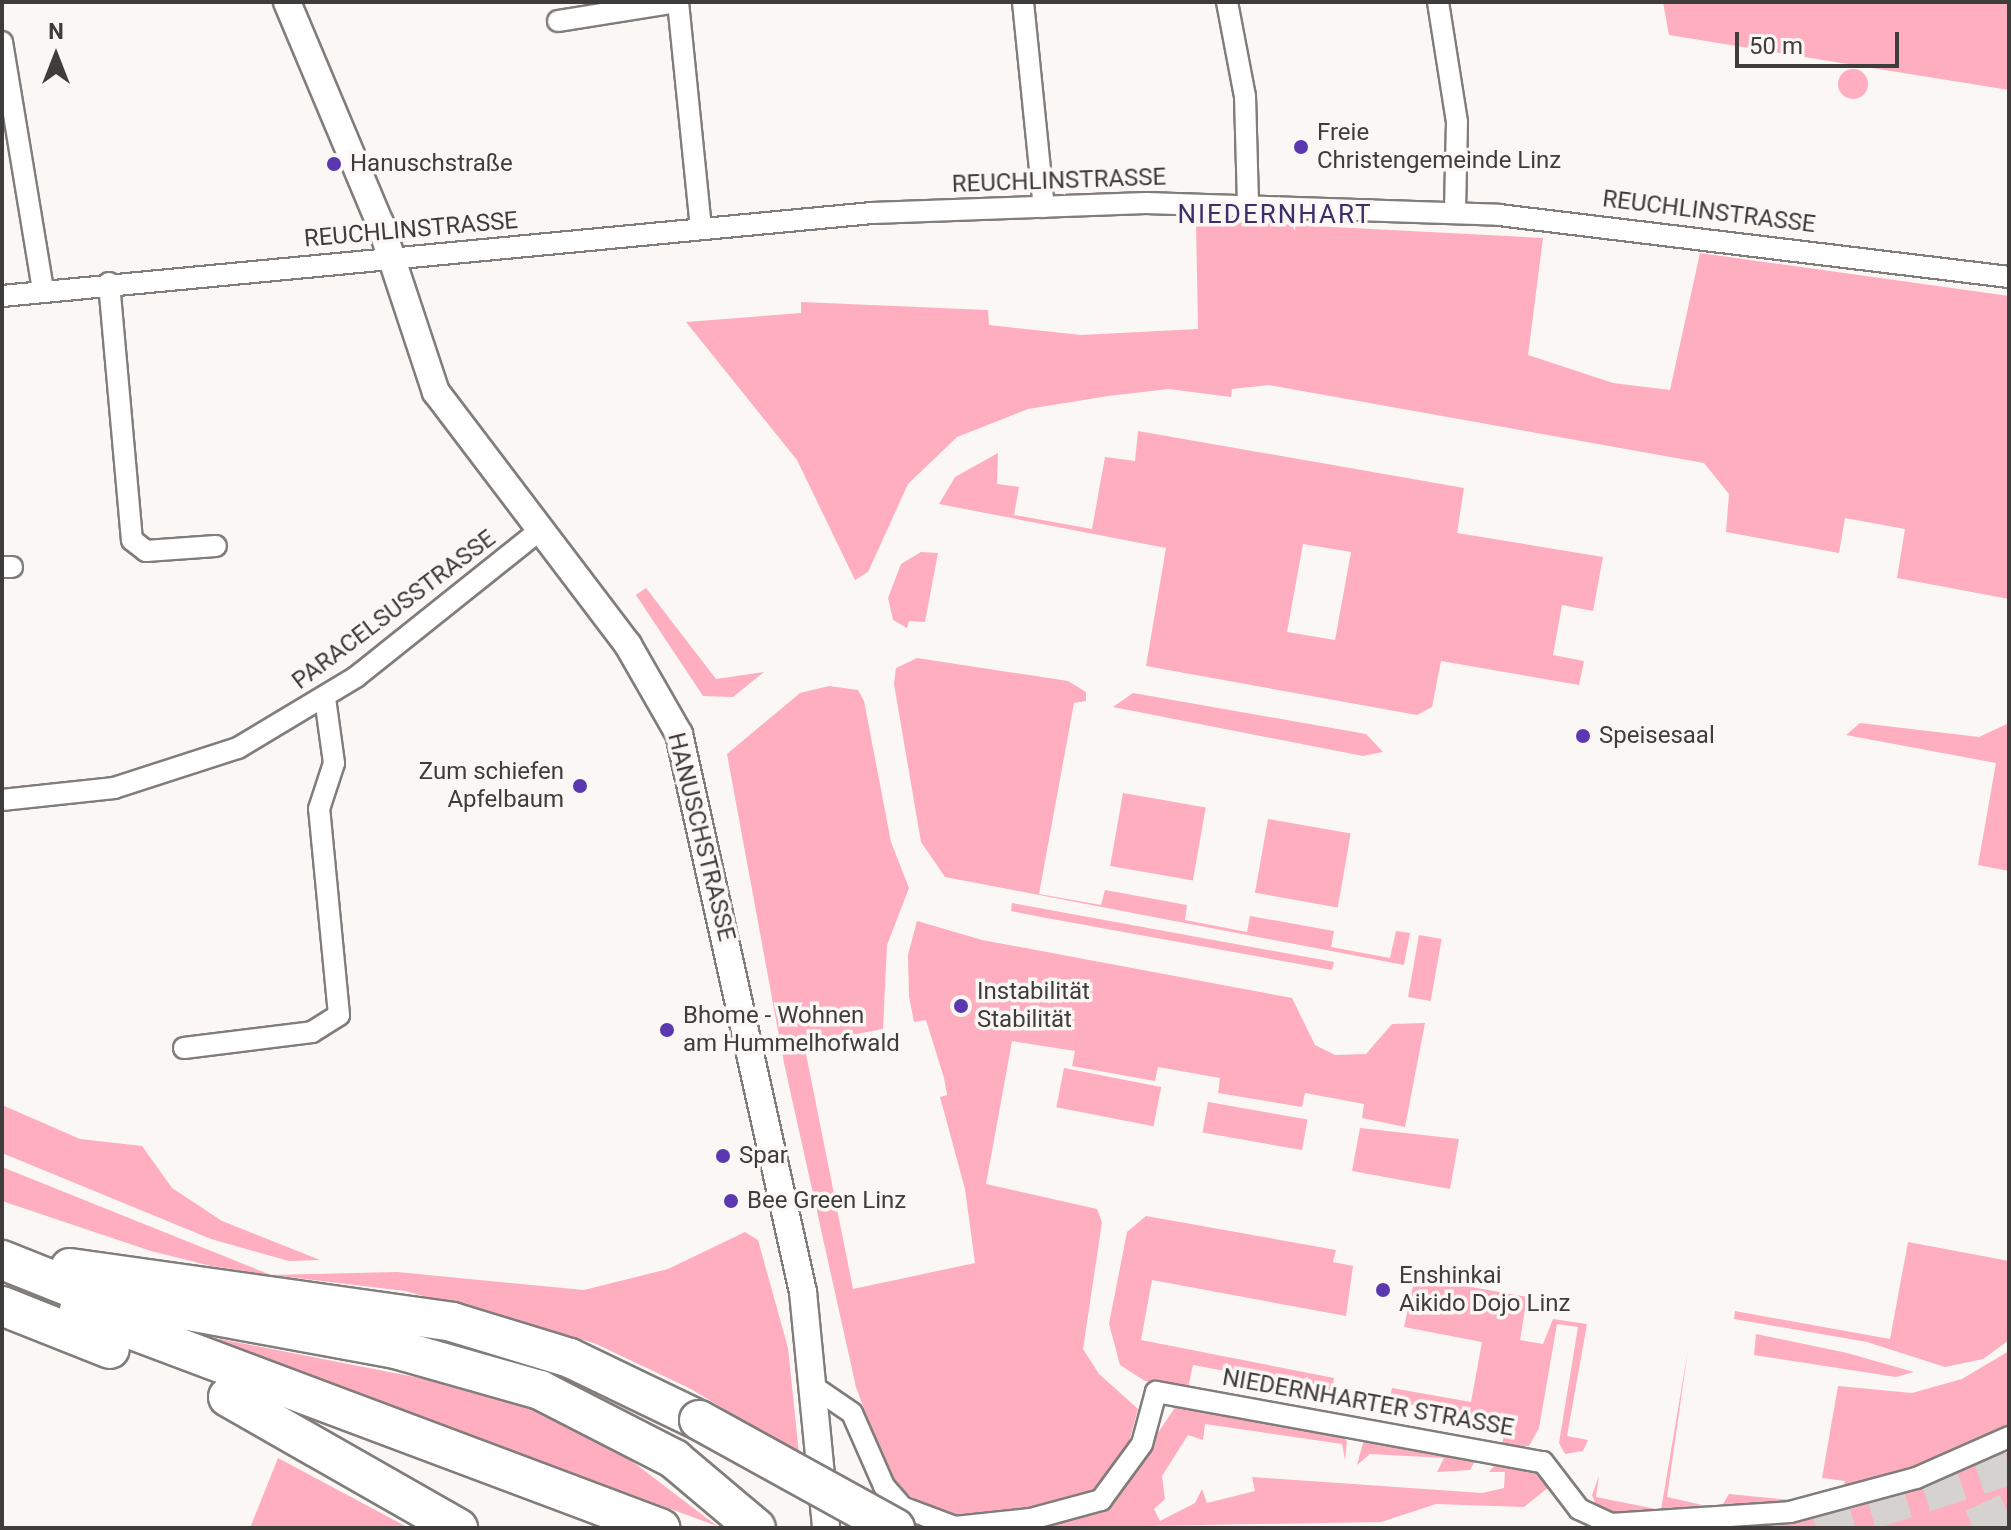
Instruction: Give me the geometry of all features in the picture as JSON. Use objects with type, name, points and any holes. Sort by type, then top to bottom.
[{"type":"highway","points":[[17,1266],[86,1266],[452,1322],[570,1358],[699,1420],[895,1528]]},
{"type":"highway","points":[[17,1266],[145,1306],[470,1366],[603,1418],[674,1459],[756,1528]]},
{"type":"highway","points":[[17,1266],[72,1307],[660,1528]]},
{"type":"highway","points":[[2,1306],[228,1397],[584,1528]]},
{"type":"highway","points":[[228,1397],[458,1528]]},
{"type":"street","name":"HANUSCHSTRASSE","points":[[287,2],[392,258],[436,392],[637,658],[679,734],[785,1208],[817,1389],[826,1528]]},
{"type":"street","points":[[558,21],[678,2],[701,229]]},
{"type":"street","points":[[1023,2],[1044,207]]},
{"type":"street","points":[[1227,2],[1245,96],[1248,203]]},
{"type":"street","points":[[1438,2],[1457,122],[1455,212]]},
{"type":"street","points":[[2,42],[43,290]]},
{"type":"street","name":"REUCHLINSTRASSE","points":[[2,296],[109,283],[701,229],[1044,207],[1248,203],[1455,212],[2009,277]]},
{"type":"street","points":[[109,283],[132,540],[146,551],[216,546]]},
{"type":"street","name":"PARACELSUSSTRASSE","points":[[2,800],[66,796],[172,772],[238,748],[325,698],[539,531]]},
{"type":"street","points":[[184,1048],[312,1032],[339,1015],[319,809],[334,763],[325,698]]},
{"type":"street","name":"NIEDERNHARTER STRASSE","points":[[817,1389],[852,1413],[884,1486],[902,1507],[955,1527],[1031,1519],[1101,1500],[1142,1444],[1156,1392],[1543,1462],[1579,1509],[1611,1524],[1698,1524],[1805,1509],[1916,1478],[2009,1437]]},
{"type":"shaded area","points":[[1663,2],[2009,2],[2009,90],[1669,35]]},
{"type":"shaded area","points":[[1853,69],[1859,70],[1867,78],[1867,90],[1859,98],[1853,99],[1847,98],[1839,90],[1838,84],[1839,78],[1847,70]]},
{"type":"shaded area","points":[[1196,220],[1543,238],[1528,355],[1613,383],[1670,390],[1700,253],[2009,296],[2009,599],[1897,578],[1905,529],[1845,518],[1839,553],[1726,532],[1729,494],[1704,463],[1269,385],[1232,389],[1231,397],[1169,389],[1028,409],[957,437],[908,484],[868,572],[855,580],[797,460],[686,322],[801,313],[801,302],[988,310],[989,325],[1081,335],[1198,329]]},
{"type":"shaded area","points":[[1138,431],[1464,488],[1457,533],[1603,557],[1593,611],[1562,605],[1553,655],[1584,661],[1579,685],[1441,661],[1432,707],[1417,715],[1146,666],[1166,548],[939,504],[955,477],[998,453],[997,484],[1019,487],[1014,515],[1092,529],[1105,457],[1135,461]],"holes":[[[1303,544],[1351,552],[1335,640],[1287,632]]]},
{"type":"shaded area","points":[[921,552],[938,553],[925,622],[909,621],[907,628],[893,620],[888,598],[901,564]]},
{"type":"shaded area","points":[[646,588],[716,679],[764,672],[733,697],[703,696],[636,595]]},
{"type":"shaded area","points":[[917,658],[1068,681],[1086,692],[1086,701],[1074,703],[1039,894],[1101,905],[1105,890],[1187,905],[1185,920],[1247,932],[1250,916],[1334,931],[1331,947],[1390,958],[1396,931],[1410,933],[1404,965],[945,877],[921,842],[894,684],[896,668]]},
{"type":"shaded area","points":[[829,686],[858,690],[864,701],[891,842],[909,888],[887,945],[883,1029],[804,1044],[853,1289],[975,1263],[965,1189],[940,1097],[947,1095],[944,1078],[926,1020],[914,1022],[909,996],[908,955],[917,921],[982,940],[1292,998],[1315,1045],[1335,1055],[1366,1054],[1392,1024],[1425,1023],[1405,1127],[1362,1118],[1364,1104],[1305,1093],[1302,1107],[1218,1093],[1220,1078],[1158,1067],[1155,1081],[1072,1066],[1075,1051],[1012,1041],[986,1184],[1097,1209],[1102,1222],[1083,1349],[1099,1374],[1138,1409],[1126,1453],[1088,1495],[1015,1514],[935,1514],[891,1482],[856,1387],[784,1063],[727,754],[800,693]]},
{"type":"shaded area","points":[[1133,693],[1366,734],[1383,752],[1363,756],[1113,707]]},
{"type":"shaded area","points":[[1860,723],[1979,737],[2009,723],[2009,871],[1978,865],[1996,763],[1846,735]]},
{"type":"shaded area","points":[[1123,793],[1206,808],[1193,880],[1110,866]]},
{"type":"shaded area","points":[[1268,819],[1351,834],[1338,907],[1255,893]]},
{"type":"shaded area","points":[[1012,903],[1334,962],[1332,970],[1041,917],[1011,911]]},
{"type":"shaded area","points":[[1419,935],[1442,939],[1431,1001],[1408,997]]},
{"type":"shaded area","points":[[1064,1068],[1161,1087],[1154,1126],[1056,1107]]},
{"type":"shaded area","points":[[1208,1102],[1307,1120],[1302,1150],[1203,1133]]},
{"type":"shaded area","points":[[2,1105],[80,1139],[142,1146],[172,1188],[222,1221],[320,1260],[289,1261],[211,1239],[2,1153]]},
{"type":"shaded area","points":[[1360,1128],[1459,1139],[1450,1189],[1352,1171]]},
{"type":"shaded area","points":[[2,1167],[271,1275],[211,1266],[151,1251],[2,1201]]},
{"type":"shaded area","points":[[1146,1216],[1336,1250],[1333,1262],[1353,1266],[1346,1316],[1152,1280],[1141,1340],[1334,1378],[1332,1391],[1193,1365],[1188,1388],[1145,1381],[1120,1365],[1109,1324],[1127,1232]]},
{"type":"shaded area","points":[[745,1232],[758,1240],[788,1348],[799,1454],[691,1389],[594,1343],[405,1291],[271,1275],[397,1272],[584,1290],[668,1269]]},
{"type":"shaded area","points":[[1908,1242],[2009,1261],[2009,1340],[1983,1359],[1945,1367],[1867,1342],[1734,1319],[1735,1311],[1890,1339]]},
{"type":"shaded area","points":[[1415,1277],[1527,1297],[1520,1340],[1543,1344],[1553,1319],[1587,1324],[1567,1436],[1588,1440],[1583,1451],[1565,1454],[1559,1443],[1578,1327],[1557,1324],[1539,1428],[1529,1446],[1502,1446],[1506,1422],[1389,1401],[1392,1388],[1471,1402],[1482,1342],[1404,1327]]},
{"type":"shaded area","points":[[195,1334],[486,1391],[599,1436],[717,1526]]},
{"type":"shaded area","points":[[1756,1334],[1847,1353],[1914,1372],[1896,1377],[1754,1355]]},
{"type":"shaded area","points":[[1688,1350],[1667,1497],[1720,1509],[1729,1494],[1791,1500],[1715,1510],[1665,1513],[1614,1513],[1595,1503],[1592,1495],[1599,1476],[1596,1497],[1661,1510]]},
{"type":"shaded area","points":[[2009,1351],[2009,1425],[1943,1457],[1843,1489],[1845,1481],[1822,1478],[1838,1386],[1912,1393],[1962,1379]]},
{"type":"shaded area","points":[[1176,1406],[1339,1434],[1347,1441],[1345,1460],[1342,1444],[1205,1424],[1203,1440],[1188,1435],[1162,1476],[1165,1499],[1154,1509],[1160,1521],[1195,1503],[1202,1489],[1207,1503],[1255,1491],[1252,1477],[1482,1493],[1504,1488],[1505,1472],[1489,1472],[1496,1463],[1541,1473],[1549,1487],[1524,1507],[1436,1504],[1381,1522],[1028,1528],[1110,1504]]},
{"type":"shaded area","points":[[1364,1439],[1476,1459],[1470,1470],[1437,1472],[1444,1458],[1370,1454],[1357,1465]]},
{"type":"shaded area","points":[[2009,1452],[2009,1528],[1749,1528],[1854,1508]]},
{"type":"shaded area","points":[[278,1458],[409,1528],[250,1528]]},
{"type":"tunnel","points":[[1816,1528],[2009,1466]]},
{"type":"tunnel","points":[[1973,1528],[2009,1512]]},
{"type":"place","name":"Freie Christengemeinde Linz","points":[[1301,147]]},
{"type":"place","name":"Hanuschstraße","points":[[334,164]]},
{"type":"place","name":"Speisesaal","points":[[1583,736]]},
{"type":"place","name":"Zum schiefen Apfelbaum","points":[[580,786]]},
{"type":"place","name":"Instabilität Stabilität","points":[[961,1006]]},
{"type":"place","name":"Bhome - Wohnen am Hummelhofwald","points":[[667,1030]]},
{"type":"place","name":"Spar","points":[[723,1156]]},
{"type":"place","name":"Bee Green Linz","points":[[731,1201]]},
{"type":"place","name":"Enshinkai Aikido Dojo Linz","points":[[1383,1290]]},
{"type":"district","name":"NIEDERNHART","points":[[1275,215]]}]
